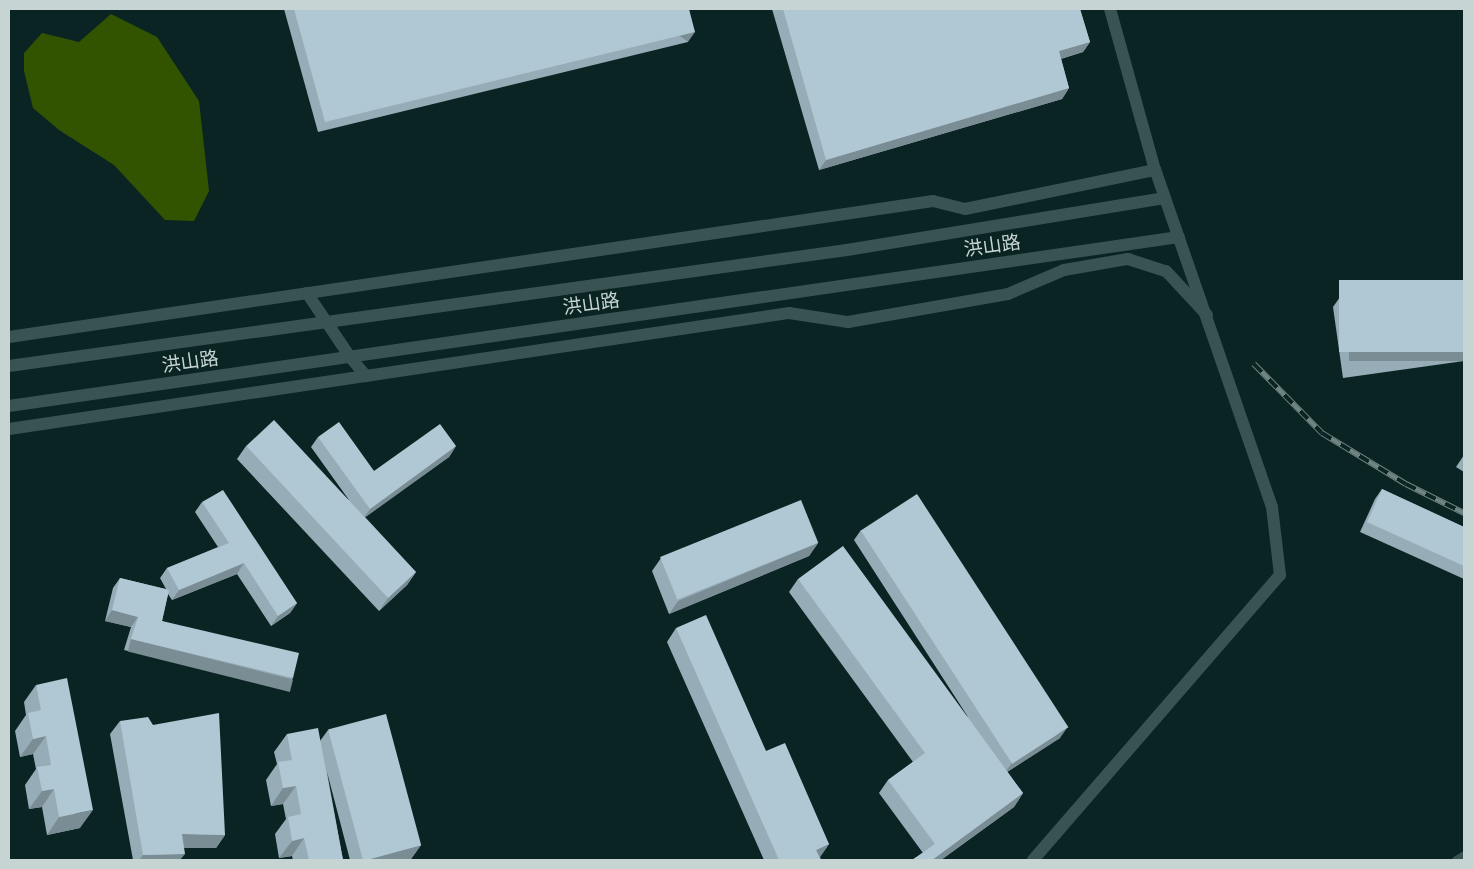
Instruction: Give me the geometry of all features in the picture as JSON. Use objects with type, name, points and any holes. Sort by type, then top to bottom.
[{"type":"street","points":[[1033,860],[1280,575],[1272,507],[1207,314],[1155,170],[1110,9]]},
{"type":"street","points":[[9,337],[933,201],[966,209],[1155,170]]},
{"type":"street","name":"洪山路","points":[[9,366],[847,250],[1165,198]]},
{"type":"street","name":"洪山路","points":[[9,406],[1179,237]]},
{"type":"street","points":[[9,429],[789,313],[848,322],[1008,294],[1064,270],[1128,260],[1166,271],[1207,314]]},
{"type":"street","points":[[307,293],[350,357],[366,376]]},
{"type":"lane","points":[[1456,860],[1464,855]]},
{"type":"green space","points":[[111,14],[157,37],[199,101],[209,191],[194,221],[165,220],[114,165],[59,130],[33,108],[24,71],[24,53],[42,33],[79,42]]},
{"type":"building","points":[[294,9],[689,9],[695,32],[325,122]]},
{"type":"building","points":[[783,9],[1080,9],[1090,42],[1059,51],[1069,88],[826,160]]},
{"type":"building","points":[[1339,280],[1464,280],[1464,352],[1339,352]]},
{"type":"building","points":[[274,420],[416,572],[388,598],[246,446]]},
{"type":"building","points":[[339,422],[374,471],[440,424],[456,446],[370,509],[318,437]]},
{"type":"building","points":[[1382,489],[1464,527],[1464,566],[1367,522]]},
{"type":"building","points":[[223,490],[297,603],[278,616],[244,563],[179,590],[167,568],[229,543],[202,502]]},
{"type":"building","points":[[917,494],[1068,727],[1012,764],[861,530]]},
{"type":"building","points":[[801,500],[818,543],[677,600],[660,557]]},
{"type":"building","points":[[843,546],[1023,793],[932,860],[912,860],[935,844],[888,780],[925,753],[798,579]]},
{"type":"building","points":[[120,578],[169,590],[162,621],[299,653],[293,678],[131,639],[138,617],[112,610]]},
{"type":"building","points":[[706,615],[766,751],[785,743],[829,844],[816,850],[821,860],[779,860],[676,628]]},
{"type":"building","points":[[67,678],[93,810],[59,817],[54,789],[42,791],[37,767],[51,765],[46,736],[33,739],[28,713],[41,710],[36,685]]},
{"type":"building","points":[[219,713],[225,835],[182,834],[185,854],[143,855],[120,721],[148,717],[153,725]]},
{"type":"building","points":[[386,714],[421,845],[363,860],[328,730]]},
{"type":"building","points":[[318,728],[343,860],[309,860],[304,838],[292,841],[288,817],[301,814],[296,786],[283,788],[278,762],[292,760],[287,734]]},
{"type":"railway","points":[[1254,364],[1322,433],[1406,484],[1464,513]]}]
